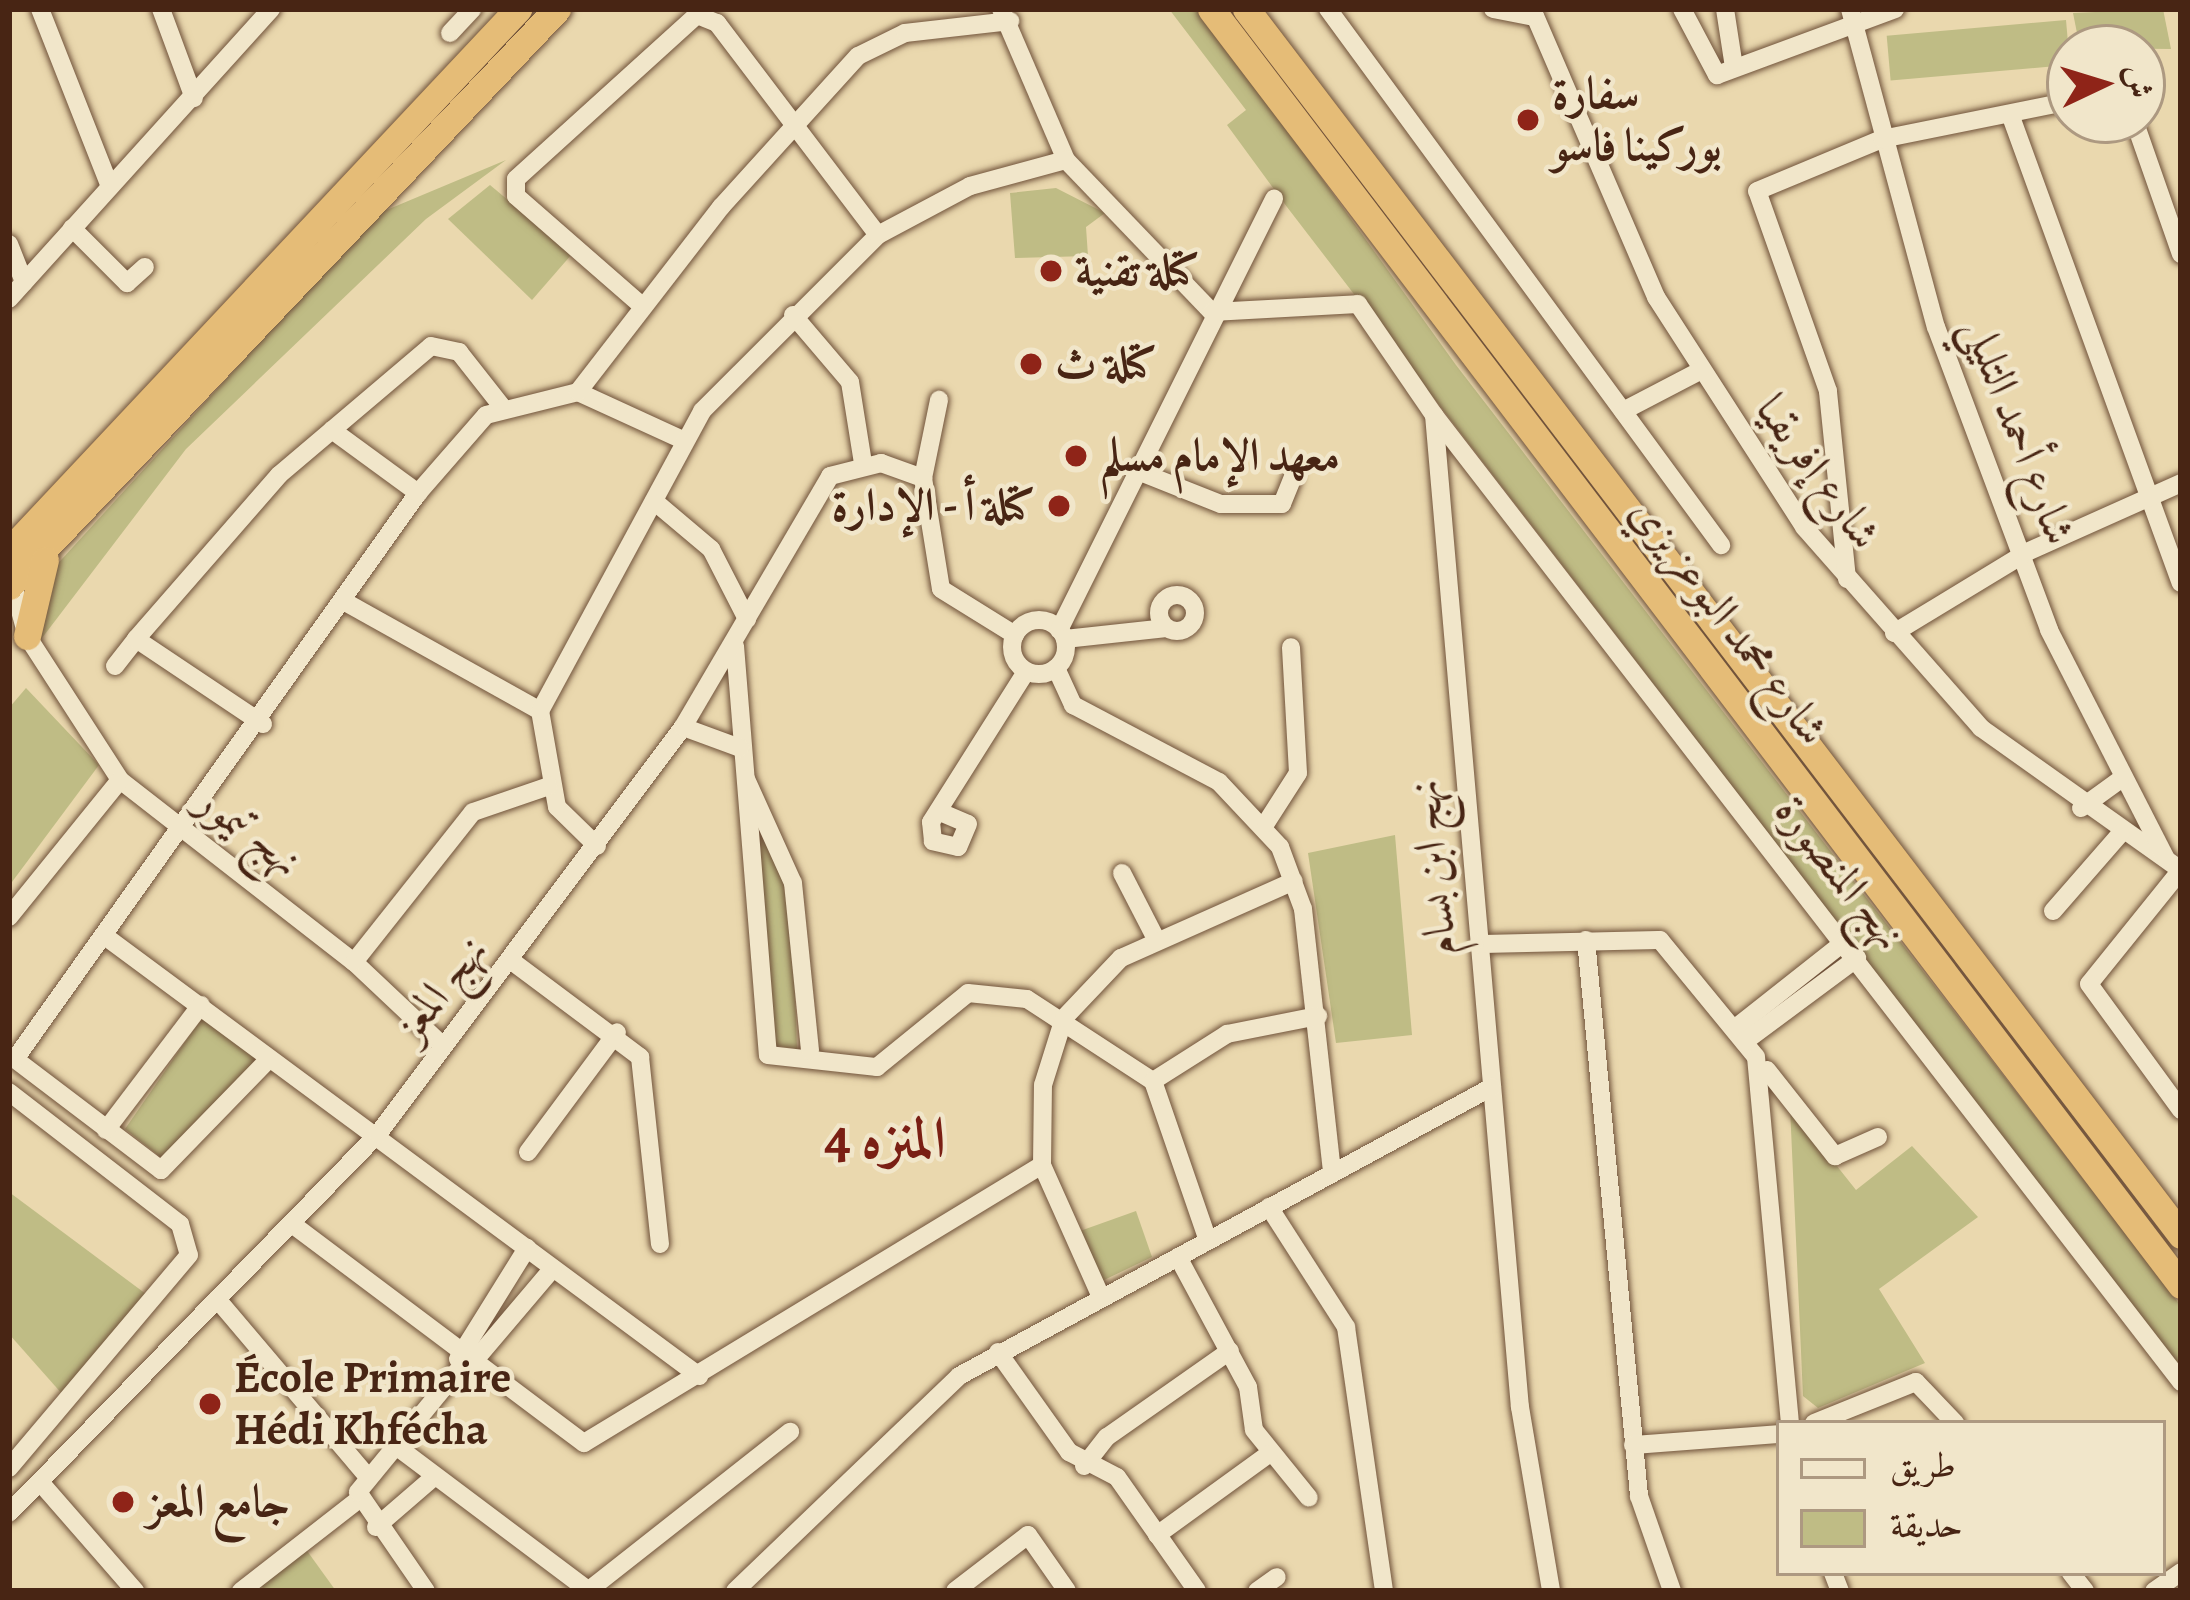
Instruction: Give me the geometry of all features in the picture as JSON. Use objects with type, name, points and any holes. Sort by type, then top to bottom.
[{"type":"highway","points":[[10,574],[117,442],[518,9]]},
{"type":"highway","points":[[9,551],[60,515],[557,9]]},
{"type":"highway","name":"شارع محمد البوعزيزي","points":[[1210,9],[2181,1285]]},
{"type":"highway","name":"شارع محمد البوعزيزي","points":[[1246,9],[2181,1235]]},
{"type":"highway","points":[[10,574],[117,442]]},
{"type":"highway","points":[[9,520],[60,515]]},
{"type":"highway","points":[[21,640],[28,595],[60,515]]},
{"type":"street","points":[[40,9],[110,187]]},
{"type":"street","points":[[160,9],[194,98]]},
{"type":"street","points":[[9,299],[271,9]]},
{"type":"street","points":[[450,33],[472,9]]},
{"type":"street","points":[[1328,9],[1721,545]]},
{"type":"street","points":[[1493,9],[1534,13]]},
{"type":"street","points":[[1682,9],[1705,69],[1735,67],[1851,13],[1895,9]]},
{"type":"street","points":[[1725,9],[1735,67]]},
{"type":"street","name":"شارع إفريقيا","points":[[1534,13],[1614,213],[1700,371],[1847,579],[1967,715],[2080,808],[2176,867]]},
{"type":"street","name":"شارع أحمد التليلي","points":[[1851,13],[1936,327],[2027,552],[2048,630],[2121,779],[2176,867]]},
{"type":"street","points":[[578,392],[641,305],[796,122],[884,39],[1005,15],[1066,160],[1212,312]]},
{"type":"street","points":[[641,305],[516,196],[520,170],[697,16],[717,23],[878,235]]},
{"type":"street","points":[[1847,579],[1828,391],[1757,190],[1882,139],[2046,106]]},
{"type":"street","points":[[2010,114],[2181,583]]},
{"type":"street","points":[[2142,144],[2181,254]]},
{"type":"street","points":[[597,846],[549,786],[540,711],[683,440],[793,315],[878,235],[970,186],[1066,160]]},
{"type":"street","points":[[1274,199],[1212,312],[1062,634],[1056,668],[1072,705],[1220,782],[1266,823],[1294,881],[1318,1016],[1332,1172]]},
{"type":"street","points":[[72,228],[128,284],[145,267]]},
{"type":"street","points":[[9,244],[23,282]]},
{"type":"street","name":"نهج ابن بسام","points":[[1212,312],[1358,304],[1434,415],[1520,1408],[1551,1591]]},
{"type":"street","points":[[793,315],[850,382],[863,463],[923,478]]},
{"type":"street","points":[[115,666],[242,512],[332,430],[441,344],[503,408]]},
{"type":"street","points":[[1623,411],[1700,371]]},
{"type":"street","points":[[268,1059],[168,1170],[17,1065],[23,1034],[106,937],[263,724],[418,493],[503,408],[578,392],[683,440]]},
{"type":"street","points":[[939,400],[923,478],[941,589],[1015,635],[1026,672],[940,812]]},
{"type":"street","name":"نهج المنصورة","points":[[1434,415],[2181,1382]]},
{"type":"street","points":[[332,430],[418,493]]},
{"type":"street","name":"نهج المعز","points":[[9,1514],[378,1134],[442,1046],[513,962],[683,727],[735,646],[830,476],[863,463]]},
{"type":"street","points":[[1139,472],[1221,504],[1282,504],[1293,477]]},
{"type":"street","points":[[1894,633],[2027,552],[2181,483]]},
{"type":"street","points":[[654,501],[711,549],[747,619]]},
{"type":"street","name":"نهج تيمور","points":[[10,574],[21,640],[120,781],[354,962],[442,1046]]},
{"type":"street","points":[[346,603],[540,711]]},
{"type":"street","points":[[1015,635],[1041,620],[1062,634],[1166,628]]},
{"type":"street","points":[[136,639],[263,724]]},
{"type":"street","points":[[735,646],[763,1047],[776,1058],[810,1051],[887,1064],[968,993],[1027,999],[1064,1018],[1153,1081],[1208,1240]]},
{"type":"street","points":[[1266,823],[1298,773],[1292,647]]},
{"type":"street","points":[[1026,672],[1056,668]]},
{"type":"street","points":[[683,727],[740,758],[793,883],[810,1051]]},
{"type":"street","points":[[2080,808],[2121,779]]},
{"type":"street","points":[[9,917],[120,781]]},
{"type":"street","points":[[354,962],[473,812],[549,786]]},
{"type":"street","points":[[2053,911],[2121,833]]},
{"type":"street","points":[[2176,867],[2089,984],[2181,1110]]},
{"type":"street","points":[[1122,873],[1156,938]]},
{"type":"street","points":[[1101,1297],[1042,1165],[1043,1085],[1064,1018],[1156,938],[1294,881]]},
{"type":"street","points":[[106,937],[699,1376]]},
{"type":"street","points":[[1586,940],[1633,1445],[1646,1526],[1672,1591]]},
{"type":"street","points":[[1481,944],[1586,940],[1673,947],[1835,1156],[1878,1137]]},
{"type":"street","points":[[1745,1042],[1850,950]]},
{"type":"street","points":[[513,962],[617,1032],[648,1072],[660,1244]]},
{"type":"street","points":[[106,1130],[201,1005]]},
{"type":"street","points":[[1153,1081],[1227,1034],[1318,1016]]},
{"type":"street","points":[[528,1152],[617,1032]]},
{"type":"street","points":[[1745,1042],[1790,1420]]},
{"type":"street","points":[[734,1591],[930,1400],[998,1352],[1492,1087]]},
{"type":"street","points":[[9,1092],[188,1237],[184,1268],[9,1468]]},
{"type":"street","points":[[292,1224],[465,1360],[584,1443],[1042,1165]]},
{"type":"street","points":[[1269,1207],[1346,1327],[1384,1591]]},
{"type":"street","points":[[241,1591],[359,1498],[369,1478],[400,1449],[465,1360],[527,1248]]},
{"type":"street","points":[[1178,1257],[1230,1351],[1269,1454],[1309,1498]]},
{"type":"street","points":[[465,1360],[553,1268]]},
{"type":"street","points":[[218,1299],[369,1478]]},
{"type":"street","points":[[1084,1466],[1107,1437],[1230,1351]]},
{"type":"street","points":[[998,1352],[1084,1466]]},
{"type":"street","points":[[1821,1420],[1916,1382],[1952,1420]]},
{"type":"street","points":[[67,1407],[88,1432]]},
{"type":"street","points":[[46,1429],[69,1452]]},
{"type":"street","points":[[400,1449],[589,1590],[790,1432]]},
{"type":"street","points":[[1633,1445],[1776,1434]]},
{"type":"street","points":[[1157,1535],[1269,1454]]},
{"type":"street","points":[[1084,1466],[1107,1467],[1197,1591]]},
{"type":"street","points":[[376,1528],[435,1476]]},
{"type":"street","points":[[40,1483],[134,1591]]},
{"type":"street","points":[[359,1498],[415,1587]]},
{"type":"street","points":[[955,1591],[1028,1535],[1067,1591]]},
{"type":"street","points":[[2154,1591],[2181,1572]]},
{"type":"street","points":[[1257,1591],[1277,1577]]},
{"type":"green space","points":[[1169,9],[1200,9],[1456,365],[2181,1306],[2181,1370],[1287,207],[1227,125],[1246,110]]},
{"type":"green space","points":[[2163,9],[2166,24],[2075,24],[2073,13]]},
{"type":"green space","points":[[2066,20],[2066,24],[2046,24],[2046,67],[1891,81],[1887,36]]},
{"type":"green space","points":[[506,160],[426,219],[186,449],[39,642],[41,582],[377,214]]},
{"type":"green space","points":[[490,185],[572,254],[532,300],[448,219]]},
{"type":"green space","points":[[1056,188],[1105,213],[1086,227],[1088,256],[1015,258],[1010,193]]},
{"type":"green space","points":[[26,688],[99,765],[9,886],[9,708]]},
{"type":"green space","points":[[748,793],[791,882],[797,1049],[771,1045]]},
{"type":"green space","points":[[1395,835],[1412,1035],[1336,1043],[1308,853]]},
{"type":"green space","points":[[203,1016],[260,1058],[167,1162],[125,1129]]},
{"type":"green space","points":[[1790,1107],[1856,1190],[1912,1146],[1978,1217],[1879,1289],[1925,1363],[1818,1408],[1803,1396]]},
{"type":"green space","points":[[9,1192],[150,1297],[63,1395],[9,1334]]},
{"type":"green space","points":[[1136,1211],[1152,1257],[1102,1281],[1080,1231]]},
{"type":"green space","points":[[305,1548],[336,1591],[265,1591],[260,1584]]},
{"type":"place","name":"سفارة بوركينا فاسو","points":[[1528,120]]},
{"type":"place","name":"كتلة تقنية","points":[[1051,271]]},
{"type":"place","name":"كتلة ث","points":[[1031,364]]},
{"type":"place","name":"معهد الإمام مسلم","points":[[1076,456]]},
{"type":"place","name":"كتلة أ - الإدارة","points":[[1059,506]]},
{"type":"place","name":"École Primaire Hédi Khfécha","points":[[210,1404]]},
{"type":"place","name":"جامع المعز","points":[[123,1502]]},
{"type":"district","name":"المنزه 4","points":[[885,1139]]}]
